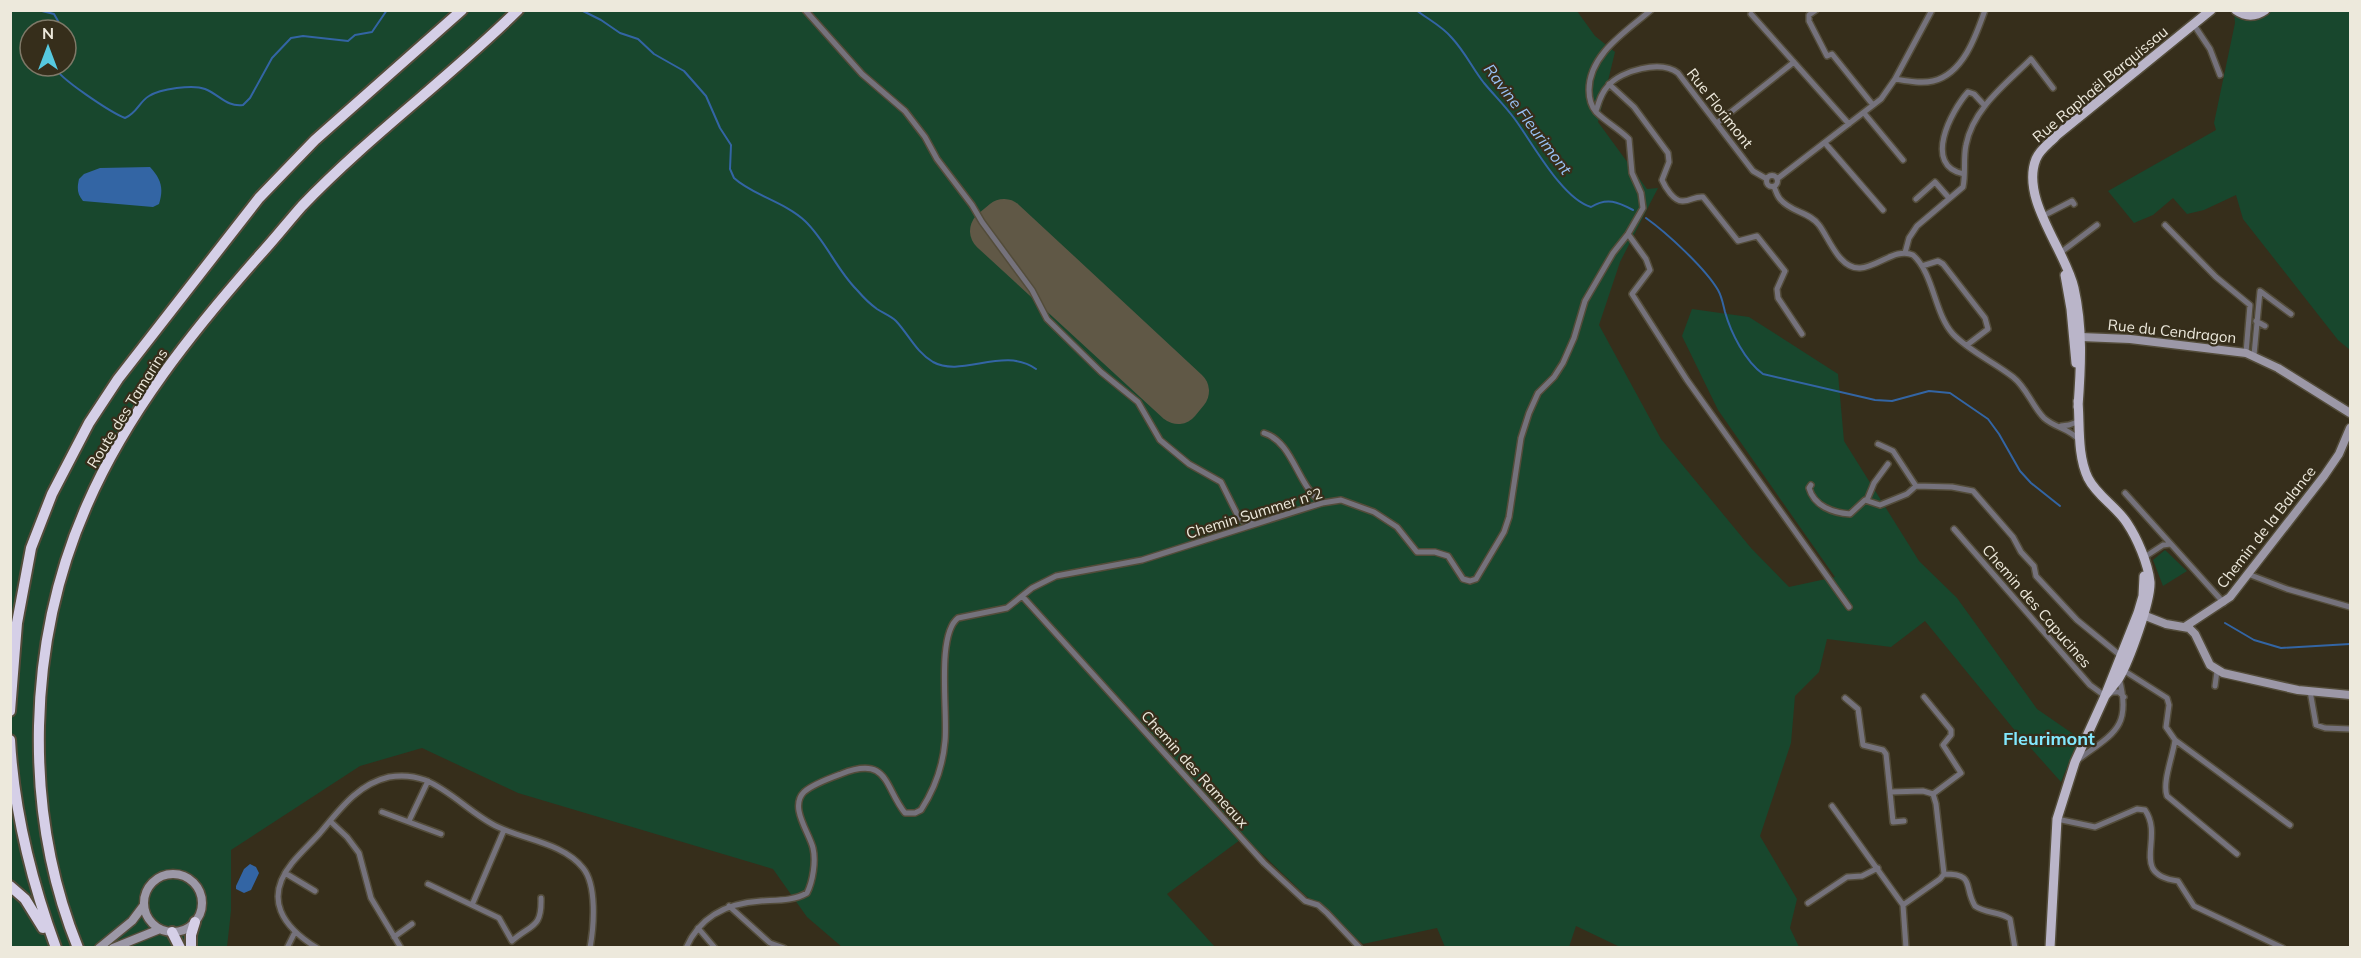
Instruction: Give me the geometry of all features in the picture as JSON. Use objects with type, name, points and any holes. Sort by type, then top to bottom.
[{"type":"highway","name":"Route des Tamarins","points":[[10,711],[17,623],[31,548],[52,494],[88,423],[118,378],[266,190],[315,140],[462,10]]},
{"type":"highway","name":"Route des Tamarins","points":[[81,948],[50,849],[42,798],[40,724],[44,671],[56,596],[80,521],[99,480],[147,398],[195,331],[301,208],[343,166],[490,38],[518,10]]},
{"type":"highway","points":[[10,622],[27,555],[31,548]]},
{"type":"highway","points":[[10,740],[15,797],[22,837],[55,948]]},
{"type":"highway","points":[[10,886],[17,891],[38,918],[55,948]]},
{"type":"highway","points":[[191,948],[191,936],[195,922]]},
{"type":"highway","points":[[172,932],[180,948]]},
{"type":"main road","name":"Rue Raphaël Barquissau","points":[[2078,407],[2081,337],[2077,333],[2070,286],[2060,254],[2038,204],[2034,167],[2042,150],[2112,90],[2210,12],[2221,10]]},
{"type":"main road","points":[[2235,11],[2255,16],[2265,10]]},
{"type":"main road","name":"Rue Raphaël Barquissau","points":[[2060,254],[2073,326],[2082,462],[2087,477],[2123,518],[2136,537],[2149,574],[2150,586],[2121,673],[2105,696]]},
{"type":"main road","name":"Rue du Cendragon","points":[[2081,337],[2154,342],[2250,354],[2350,413]]},
{"type":"main road","name":"Chemin de la Balance","points":[[2186,626],[2224,603],[2324,476],[2339,454],[2350,428]]},
{"type":"main road","name":"Rue Raphaël Barquissau","points":[[2050,948],[2057,819],[2075,762],[2141,614]]},
{"type":"main road","points":[[2141,614],[2166,624],[2186,626],[2195,634],[2206,659],[2217,670],[2310,691],[2350,695]]},
{"type":"main road","points":[[171,874],[182,875],[192,881],[200,890],[202,901],[201,912],[195,922],[185,930],[172,932],[160,929],[149,919],[144,905],[145,894],[151,884],[160,877],[171,874]]},
{"type":"main road","points":[[99,948],[132,921],[144,905]]},
{"type":"main road","points":[[113,948],[160,929]]},
{"type":"street","points":[[805,10],[862,74],[905,111],[925,137],[942,167],[972,205],[981,222],[1032,290],[1047,319],[1101,372],[1138,402],[1160,440],[1190,464],[1221,482],[1243,521],[1257,524]]},
{"type":"street","points":[[1596,112],[1591,102],[1589,86],[1596,65],[1612,43],[1651,10]]},
{"type":"street","points":[[1816,10],[1809,15],[1809,21],[1827,56],[1832,54],[1873,105]]},
{"type":"street","points":[[1774,187],[1777,179],[1881,99],[1895,79],[1932,10]]},
{"type":"street","points":[[1895,79],[1927,82],[1950,73],[1976,36],[1985,10]]},
{"type":"street","points":[[1751,14],[1849,124]]},
{"type":"street","points":[[2194,25],[2210,49],[2220,75]]},
{"type":"street","points":[[1905,253],[1912,231],[1963,187],[1965,146],[1985,106],[2031,58],[2053,88]]},
{"type":"street","points":[[1717,123],[1794,62]]},
{"type":"street","name":"Rue Florimont","points":[[1609,84],[1619,77],[1643,70],[1661,67],[1672,69],[1678,73],[1753,171],[1767,179]]},
{"type":"street","points":[[1596,112],[1601,95],[1609,84],[1634,107],[1668,153],[1669,162],[1662,180],[1677,200],[1682,202],[1696,196],[1703,197],[1738,241],[1757,236],[1785,272],[1777,289],[1778,298],[1802,334]]},
{"type":"street","points":[[1964,174],[1954,172],[1949,168],[1944,157],[1942,147],[1945,131],[1955,110],[1968,92],[1974,94],[1985,106]]},
{"type":"street","name":"Chemin Summer n°2","points":[[686,948],[698,928],[716,913],[729,906],[741,903],[784,901],[807,893],[811,885],[813,850],[798,805],[804,792],[843,773],[857,769],[871,770],[886,777],[905,813],[921,810],[942,765],[946,725],[944,692],[946,646],[953,622],[964,616],[1007,608],[1022,596],[1056,576],[1142,560],[1322,503],[1341,500],[1374,512],[1397,527],[1417,552],[1435,552],[1448,556],[1463,579],[1470,581],[1476,579],[1504,532],[1509,517],[1521,438],[1538,393],[1554,377],[1563,363],[1574,338],[1585,301],[1612,253],[1628,234],[1643,208],[1641,193],[1632,173],[1629,139],[1596,112]]},
{"type":"street","points":[[1864,112],[1903,160]]},
{"type":"street","points":[[1825,143],[1883,210]]},
{"type":"street","points":[[1777,179],[1772,176],[1767,179],[1768,185],[1774,187],[1780,200],[1818,223],[1838,255],[1849,265],[1860,268],[1905,253],[1913,255],[1922,266],[1946,325],[1954,335],[2014,378],[2043,417],[2056,426],[2070,431],[2080,442]]},
{"type":"street","points":[[1916,200],[1935,182],[1950,198]]},
{"type":"street","points":[[2043,216],[2072,201],[2074,204]]},
{"type":"street","points":[[2060,254],[2097,225]]},
{"type":"street","points":[[2165,225],[2216,277],[2250,305],[2250,354]]},
{"type":"street","points":[[1628,234],[1650,270],[1632,294],[1687,380],[1849,607]]},
{"type":"street","points":[[1922,266],[1938,261],[1943,264],[1985,318],[1988,329],[1966,345]]},
{"type":"street","points":[[2250,354],[2260,291],[2291,314]]},
{"type":"street","points":[[2256,321],[2265,326]]},
{"type":"street","points":[[2056,426],[2080,421]]},
{"type":"street","points":[[1264,433],[1275,436],[1283,444],[1311,495],[1322,503]]},
{"type":"street","points":[[1878,444],[1893,451],[1916,486]]},
{"type":"street","points":[[1811,485],[1809,489],[1811,496],[1816,501],[1830,510],[1844,514],[1854,513],[1867,500],[1874,483],[1888,464]]},
{"type":"street","points":[[1867,500],[1880,505],[1907,494],[1916,486],[1952,487],[1973,491],[2013,537],[2021,552],[2034,566],[2036,576],[2077,620],[2121,656]]},
{"type":"street","points":[[2125,493],[2224,603]]},
{"type":"street","name":"Chemin des Capucines","points":[[1953,530],[2090,685],[2105,696]]},
{"type":"street","points":[[2143,560],[2163,545],[2170,544]]},
{"type":"street","points":[[2248,574],[2287,589],[2350,607]]},
{"type":"street","name":"Chemin des Rameaux","points":[[1022,596],[1264,863],[1305,901],[1318,905],[1360,948]]},
{"type":"street","points":[[2216,686],[2217,670]]},
{"type":"street","points":[[2075,762],[2113,734],[2122,718],[2124,697],[2121,673]]},
{"type":"street","points":[[2121,673],[2167,698],[2169,705],[2166,727],[2175,740],[2290,825]]},
{"type":"street","points":[[2310,691],[2316,725],[2325,728],[2350,729]]},
{"type":"street","points":[[2105,696],[2119,692],[2124,697]]},
{"type":"street","points":[[1924,697],[1951,730],[1951,735],[1944,745],[1960,773],[1933,794]]},
{"type":"street","points":[[1845,698],[1858,709],[1863,745],[1882,750],[1886,754],[1893,822],[1904,821]]},
{"type":"street","points":[[2175,740],[2164,788],[2167,796],[2237,854]]},
{"type":"street","points":[[317,948],[295,932],[280,911],[279,893],[285,873],[357,792],[378,781],[402,776],[417,777],[428,781],[504,830],[562,852],[583,867],[591,882],[593,907],[591,948]]},
{"type":"street","points":[[410,821],[428,781]]},
{"type":"street","points":[[1890,792],[1923,791],[1933,794]]},
{"type":"street","points":[[1903,905],[1941,879],[1944,874],[1933,794]]},
{"type":"street","points":[[1832,806],[1903,905],[1906,948]]},
{"type":"street","points":[[2057,819],[2095,827],[2137,809],[2145,810],[2153,826],[2150,860],[2151,868],[2156,874],[2164,879],[2178,881],[2194,906],[2283,948]]},
{"type":"street","points":[[382,812],[441,834]]},
{"type":"street","points":[[330,820],[359,853],[371,898],[401,948]]},
{"type":"street","points":[[472,904],[504,830]]},
{"type":"street","points":[[1808,903],[1847,877],[1862,876],[1878,868]]},
{"type":"street","points":[[285,873],[315,891]]},
{"type":"street","points":[[1944,874],[1961,875],[1967,880],[1972,901],[1979,909],[2004,915],[2010,920],[2015,948]]},
{"type":"street","points":[[428,884],[499,918],[512,944],[536,925],[540,919],[541,898]]},
{"type":"street","points":[[729,906],[770,943],[784,948]]},
{"type":"street","points":[[394,937],[412,924]]},
{"type":"street","points":[[698,928],[715,948]]},
{"type":"street","points":[[287,948],[295,932]]},
{"type":"green space","points":[[11,11],[1577,11],[1595,36],[1615,52],[1598,122],[1647,189],[1658,188],[1620,262],[1599,325],[1661,439],[1751,548],[1789,587],[1835,577],[1718,410],[1682,336],[1692,309],[1749,317],[1838,374],[1844,441],[1919,561],[1957,598],[2037,709],[2079,738],[2061,782],[2012,727],[1925,621],[1891,647],[1827,639],[1819,672],[1795,696],[1791,743],[1760,836],[1797,899],[1790,928],[1799,947],[1620,947],[1576,926],[1569,947],[1445,947],[1437,928],[1363,944],[1305,895],[1244,837],[1167,894],[1215,947],[842,947],[807,917],[773,869],[518,793],[422,748],[360,766],[231,850],[231,911],[227,947],[11,947]]},
{"type":"green space","points":[[2234,11],[2350,11],[2350,350],[2338,340],[2243,219],[2236,195],[2204,210],[2187,214],[2173,198],[2153,215],[2134,223],[2108,191],[2216,130],[2214,123],[2235,23]]},
{"type":"green space","points":[[2165,550],[2187,571],[2163,586],[2153,560]]},
{"type":"water","points":[[150,167],[157,176],[161,188],[159,204],[153,207],[83,201],[79,193],[79,179],[84,174],[100,168]]},
{"type":"water","points":[[250,864],[256,867],[259,873],[251,890],[244,893],[236,889],[236,886],[244,869]]},
{"type":"waterway","points":[[38,10],[54,14],[56,18]]},
{"type":"waterway","points":[[65,78],[98,103],[125,118],[149,96],[177,88],[205,89],[227,102],[243,105],[250,98],[272,58],[291,38],[303,36],[348,41],[355,35],[372,32],[387,10]]},
{"type":"waterway","points":[[581,10],[620,33],[638,39],[654,54],[684,71],[706,96],[720,128],[731,145],[730,169],[734,178],[797,214],[805,221],[864,298],[896,321],[927,358],[944,366],[957,367],[1010,360],[1036,369]]},
{"type":"waterway","name":"Ravine Fleurimont","points":[[1416,10],[1444,30],[1457,43],[1484,83],[1514,118],[1548,168],[1569,193],[1591,207],[1607,201],[1633,210]]},
{"type":"waterway","name":"Ravine Fleurimont","points":[[1646,218],[1685,251],[1712,281],[1718,290],[1735,337],[1750,362],[1763,374],[1875,400],[1892,401],[1929,391],[1950,393],[1988,419],[2020,471],[2060,506]]},
{"type":"waterway","name":"Ravine Fleurimont","points":[[2225,623],[2254,640],[2281,648],[2350,644]]},
{"type":"runway","points":[[1004,221],[1187,391],[1178,402],[992,231],[1004,221]]},
{"type":"district","name":"Fleurimont","points":[[2049,738]]}]
